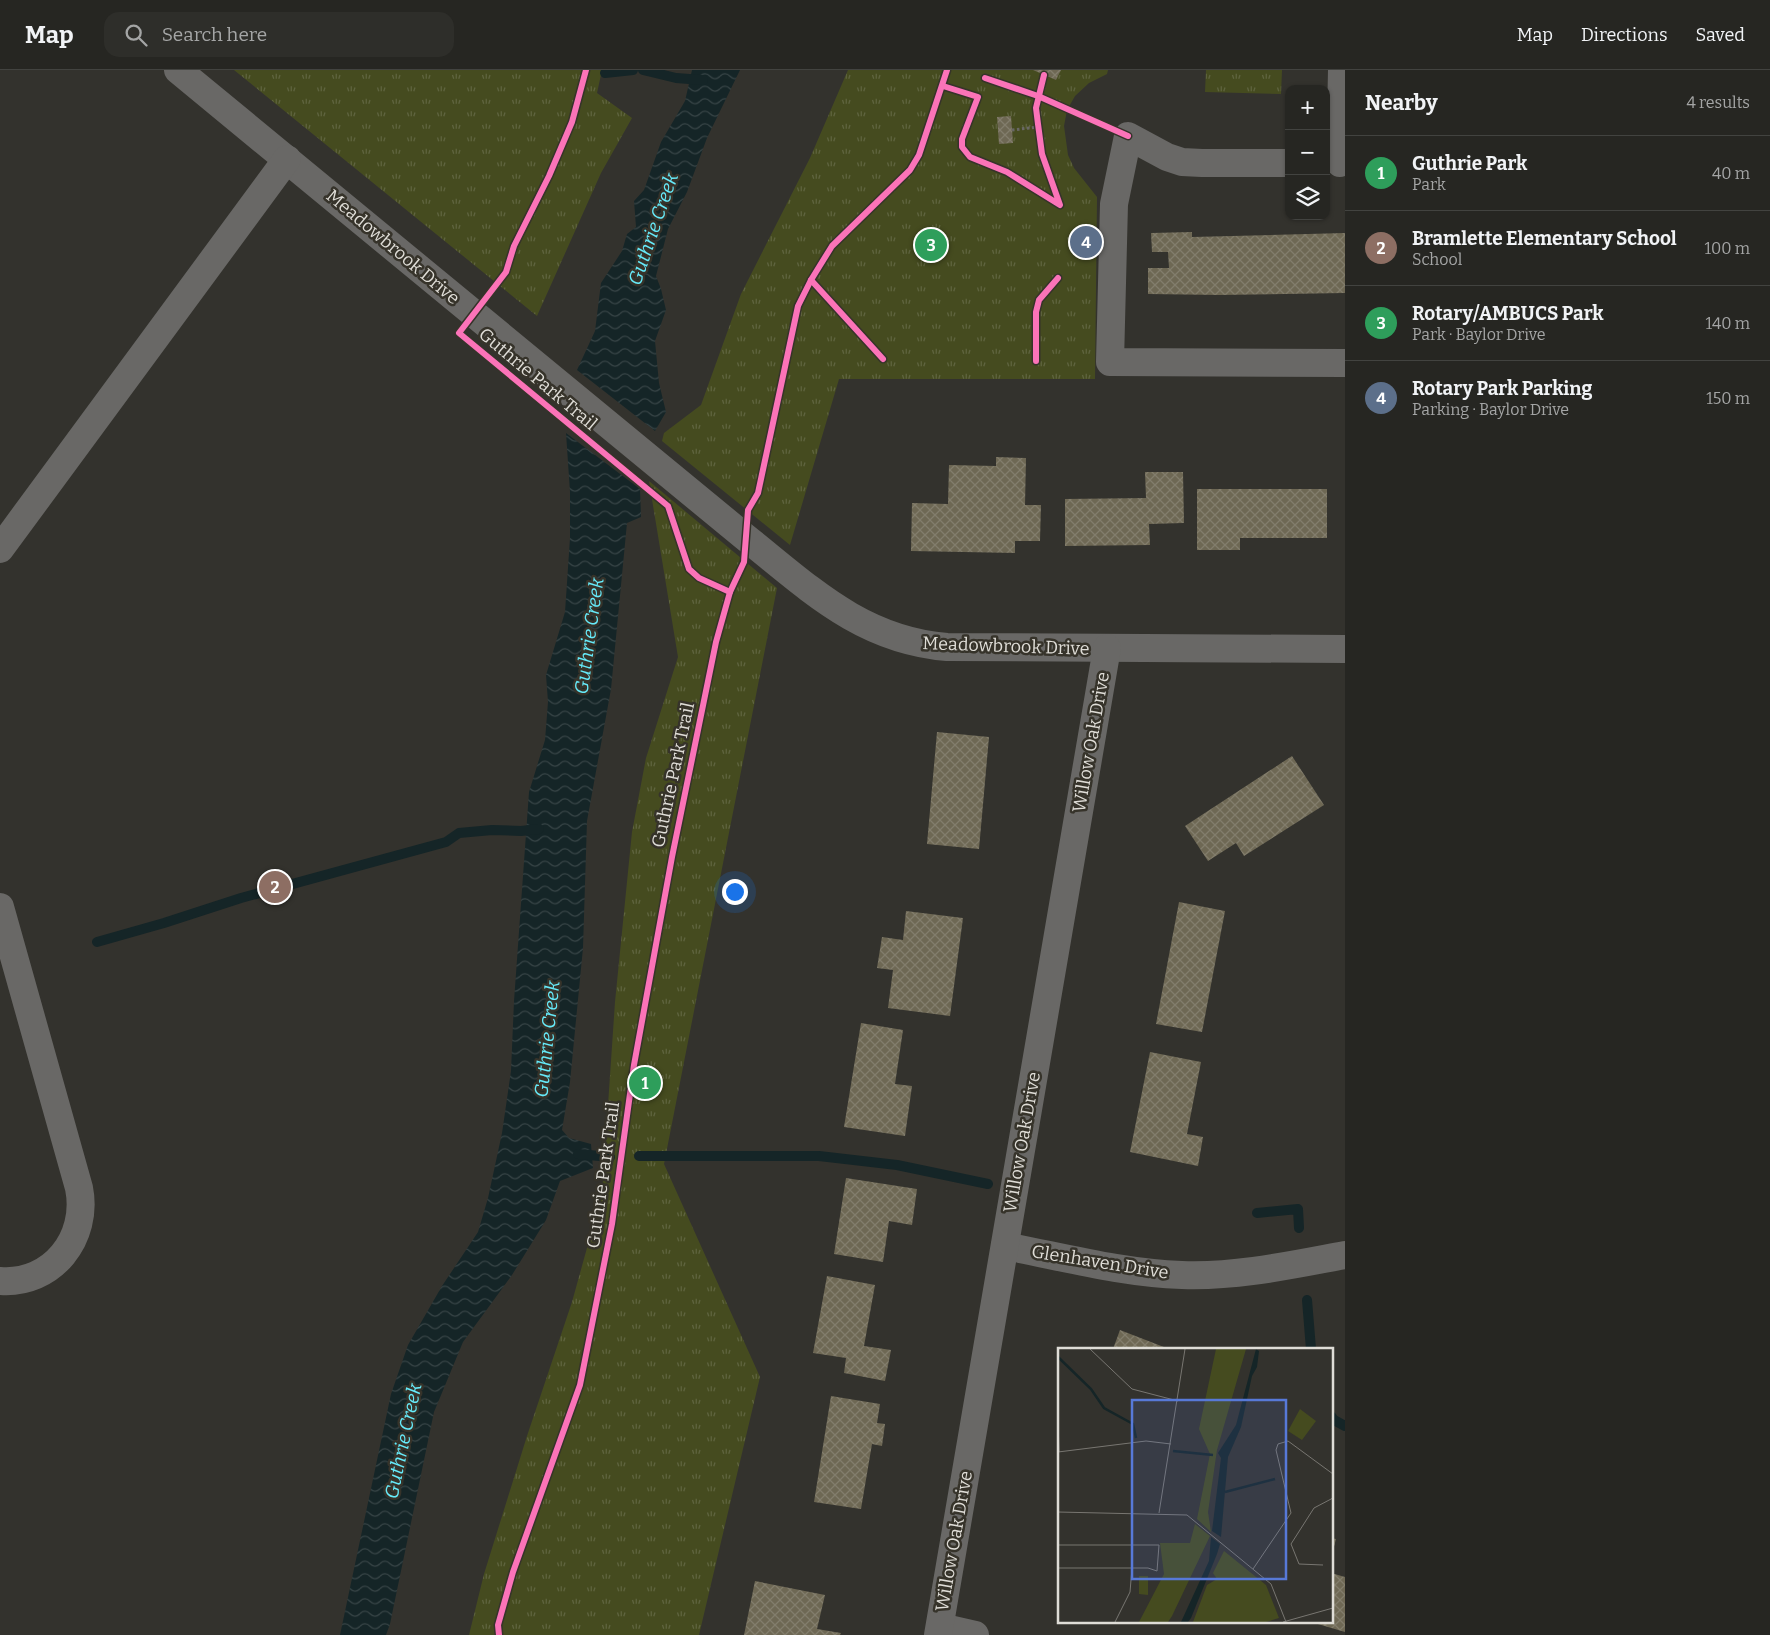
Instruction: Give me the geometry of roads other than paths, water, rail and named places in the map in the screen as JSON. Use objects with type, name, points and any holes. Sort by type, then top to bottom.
[{"type":"street","name":"Meadowbrook Drive","points":[[178,70],[745,537],[823,598],[852,618],[883,634],[928,646],[970,648],[1345,649]]},
{"type":"street","points":[[1337,163],[1342,70]]},
{"type":"street","points":[[1285,163],[1182,162],[1167,157],[1128,136],[1114,204],[1110,362],[1345,362]]},
{"type":"street","points":[[0,549],[287,159]]},
{"type":"street","name":"Willow Oak Drive","points":[[939,1631],[1107,648]]},
{"type":"street","points":[[0,906],[79,1188],[81,1216],[73,1240],[57,1261],[35,1276],[11,1282],[0,1281]]},
{"type":"street","name":"Glenhaven Drive","points":[[1004,1246],[1126,1269],[1183,1275],[1220,1274],[1256,1270],[1345,1255]]},
{"type":"street","points":[[939,1631],[975,1635]]},
{"type":"water","name":"Guthrie Creek","points":[[692,70],[740,70],[707,138],[687,192],[668,229],[656,276],[666,310],[655,341],[659,383],[666,412],[655,431],[577,370],[595,331],[601,283],[622,251],[627,234],[636,227],[634,201],[644,190],[661,142],[685,101]]},
{"type":"water","name":"Guthrie Creek","points":[[566,433],[640,489],[641,517],[627,523],[611,689],[587,821],[583,948],[570,1082],[562,1130],[569,1138],[591,1144],[593,1168],[560,1181],[546,1220],[512,1275],[463,1342],[434,1412],[390,1624],[386,1635],[340,1635],[391,1394],[408,1345],[442,1286],[478,1232],[488,1198],[502,1133],[511,1071],[514,1001],[529,792],[545,740],[548,702],[546,675],[565,612],[570,538],[570,492]]},
{"type":"waterway","points":[[605,73],[633,70]]},
{"type":"waterway","points":[[643,70],[676,78],[703,80]]},
{"type":"waterway","points":[[97,942],[241,898],[446,842],[459,833],[539,829]]},
{"type":"waterway","points":[[578,1154],[610,1157]]},
{"type":"waterway","points":[[639,1156],[819,1156],[897,1165],[988,1184]]},
{"type":"waterway","points":[[1257,1213],[1298,1209],[1299,1228]]},
{"type":"waterway","points":[[1307,1300],[1311,1348]]},
{"type":"waterway","points":[[1332,1417],[1345,1426]]},
{"type":"place","name":"Rotary Park Parking","points":[[1086,242]]},
{"type":"place","name":"Rotary/AMBUCS Park","points":[[931,245]]},
{"type":"place","name":"Bramlette Elementary School","points":[[275,887]]},
{"type":"place","name":"Guthrie Park","points":[[645,1083]]}]
